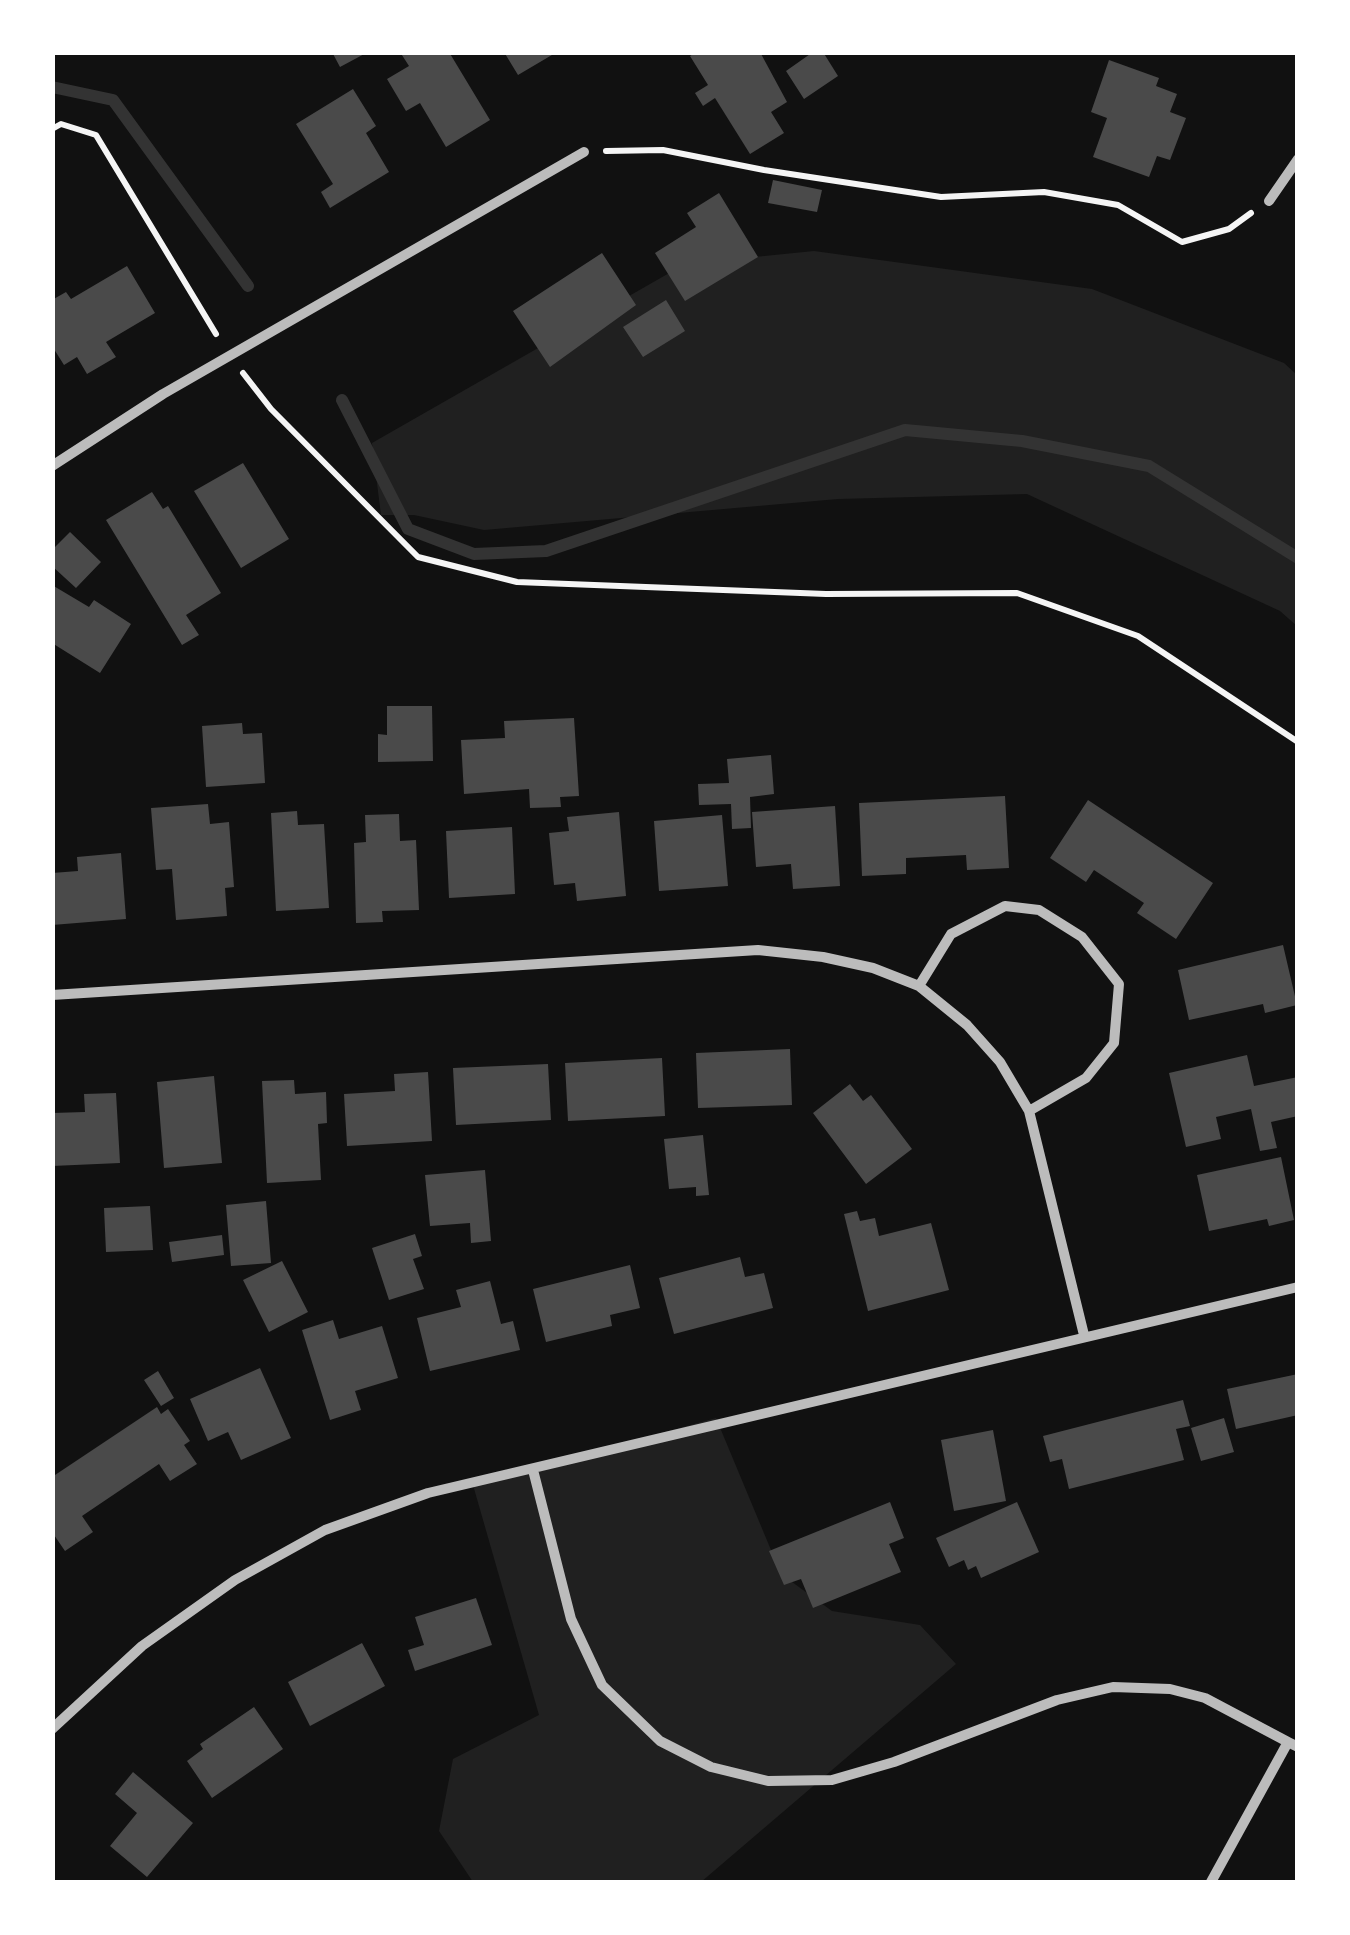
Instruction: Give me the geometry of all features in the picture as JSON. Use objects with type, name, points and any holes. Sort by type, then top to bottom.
[{"type":"street","points":[[52,466],[163,394],[584,152]]},
{"type":"street","points":[[1268,200],[1298,160]]},
{"type":"street","points":[[920,986],[951,934],[1005,906],[1040,910],[1082,937],[1119,984],[1114,1043],[1086,1078],[1029,1110]]},
{"type":"street","points":[[52,996],[758,950],[823,957],[874,968],[920,986],[967,1025],[1000,1062],[1029,1110],[1084,1335]]},
{"type":"street","points":[[52,1729],[142,1646],[235,1580],[325,1530],[428,1494],[1298,1287]]},
{"type":"street","points":[[533,1470],[571,1619],[602,1685],[660,1741],[711,1767],[768,1781],[832,1780],[894,1762],[1056,1700],[1113,1688],[1170,1689],[1205,1698],[1293,1745],[1211,1882]]},
{"type":"path","points":[[52,129],[62,124],[96,134],[231,357],[268,406],[418,557],[517,582],[826,594],[1016,593],[1138,636],[1298,742]]},
{"type":"path","points":[[584,152],[663,150],[764,170],[942,196],[1044,192],[1118,204],[1182,242],[1228,230],[1268,200]]},
{"type":"shaded area","points":[[814,251],[1092,289],[1284,363],[1297,375],[1297,626],[1280,611],[1027,494],[838,499],[484,530],[414,515],[381,515],[372,443],[685,264]]},
{"type":"shaded area","points":[[716,1418],[781,1574],[832,1611],[920,1625],[956,1664],[701,1882],[473,1882],[439,1831],[453,1759],[539,1715],[473,1485]]},
{"type":"building","points":[[332,52],[368,52],[340,67]]},
{"type":"building","points":[[400,52],[449,52],[490,120],[446,147],[420,103],[406,111],[387,79],[409,66]]},
{"type":"building","points":[[504,52],[557,52],[518,75]]},
{"type":"building","points":[[696,52],[760,52],[787,102],[771,112],[784,133],[750,154],[715,98],[703,106],[695,93],[708,85],[690,56]]},
{"type":"building","points":[[813,52],[823,52],[838,76],[804,99],[786,71]]},
{"type":"building","points":[[1109,60],[1159,78],[1156,86],[1177,94],[1170,112],[1186,118],[1170,160],[1157,156],[1149,177],[1093,157],[1107,118],[1091,112]]},
{"type":"building","points":[[353,89],[376,126],[366,133],[389,172],[330,208],[321,192],[333,184],[296,124]]},
{"type":"building","points":[[773,180],[822,190],[817,212],[768,203]]},
{"type":"building","points":[[719,193],[758,257],[685,301],[655,253],[696,227],[687,213]]},
{"type":"building","points":[[602,253],[636,305],[550,367],[513,311]]},
{"type":"building","points":[[127,266],[155,313],[106,342],[116,357],[87,374],[77,357],[64,365],[52,346],[52,300],[66,292],[71,299]]},
{"type":"building","points":[[666,300],[685,331],[643,357],[623,327]]},
{"type":"building","points":[[243,463],[289,539],[241,568],[194,491]]},
{"type":"building","points":[[152,492],[163,509],[168,506],[221,593],[186,615],[199,635],[182,645],[106,520]]},
{"type":"building","points":[[70,532],[101,562],[76,588],[52,566],[52,550]]},
{"type":"building","points":[[52,585],[89,607],[94,600],[131,624],[100,673],[52,643]]},
{"type":"building","points":[[387,706],[432,706],[433,761],[378,762],[378,734],[387,735]]},
{"type":"building","points":[[574,718],[579,796],[560,797],[561,807],[530,808],[529,789],[464,794],[461,740],[505,738],[504,721]]},
{"type":"building","points":[[242,723],[243,734],[262,733],[265,783],[206,787],[202,726]]},
{"type":"building","points":[[771,755],[774,794],[750,797],[751,828],[732,829],[731,804],[699,805],[698,784],[729,783],[727,759]]},
{"type":"building","points":[[1005,796],[1009,868],[967,870],[966,855],[906,858],[906,874],[862,876],[859,803]]},
{"type":"building","points":[[1088,800],[1213,883],[1176,939],[1137,913],[1144,903],[1094,870],[1086,882],[1050,858]]},
{"type":"building","points":[[208,804],[210,824],[229,822],[234,887],[225,888],[227,916],[176,920],[172,869],[156,870],[151,808]]},
{"type":"building","points":[[835,806],[840,886],[793,889],[791,864],[756,867],[752,812]]},
{"type":"building","points":[[297,811],[298,825],[324,824],[329,908],[276,911],[271,813]]},
{"type":"building","points":[[619,812],[626,896],[577,901],[575,883],[554,885],[549,833],[569,831],[567,817]]},
{"type":"building","points":[[399,814],[400,841],[416,840],[419,910],[382,911],[383,922],[356,923],[354,843],[366,842],[365,815]]},
{"type":"building","points":[[722,815],[728,886],[659,891],[654,821]]},
{"type":"building","points":[[512,827],[515,894],[449,898],[446,831]]},
{"type":"building","points":[[121,853],[126,919],[52,925],[52,873],[78,871],[77,857]]},
{"type":"building","points":[[1283,945],[1297,1005],[1265,1013],[1263,1004],[1189,1020],[1178,970]]},
{"type":"building","points":[[790,1049],[792,1105],[698,1108],[696,1053]]},
{"type":"building","points":[[1247,1055],[1254,1086],[1298,1077],[1298,1116],[1271,1122],[1277,1148],[1260,1151],[1251,1109],[1216,1117],[1221,1139],[1186,1147],[1169,1073]]},
{"type":"building","points":[[662,1058],[665,1116],[568,1121],[565,1063]]},
{"type":"building","points":[[548,1064],[551,1120],[456,1125],[453,1068]]},
{"type":"building","points":[[428,1072],[432,1141],[347,1146],[344,1094],[395,1091],[394,1074]]},
{"type":"building","points":[[214,1076],[222,1163],[164,1168],[157,1082]]},
{"type":"building","points":[[294,1080],[295,1094],[326,1092],[327,1123],[318,1124],[321,1180],[267,1183],[262,1081]]},
{"type":"building","points":[[850,1084],[863,1101],[871,1095],[912,1149],[866,1184],[813,1113]]},
{"type":"building","points":[[116,1093],[120,1163],[52,1166],[52,1113],[85,1112],[84,1094]]},
{"type":"building","points":[[703,1135],[709,1195],[696,1196],[696,1187],[669,1189],[664,1139]]},
{"type":"building","points":[[1281,1157],[1294,1220],[1269,1226],[1267,1219],[1209,1231],[1197,1175]]},
{"type":"building","points":[[485,1170],[491,1241],[471,1243],[470,1223],[430,1226],[425,1175]]},
{"type":"building","points":[[266,1201],[271,1263],[231,1266],[226,1205]]},
{"type":"building","points":[[150,1206],[153,1250],[106,1252],[104,1208]]},
{"type":"building","points":[[857,1211],[860,1221],[875,1218],[879,1236],[931,1223],[949,1290],[868,1311],[844,1214]]},
{"type":"building","points":[[415,1234],[422,1256],[413,1259],[424,1289],[389,1300],[372,1248]]},
{"type":"building","points":[[222,1235],[224,1255],[172,1262],[169,1242]]},
{"type":"building","points":[[740,1257],[745,1277],[764,1273],[773,1308],[674,1334],[659,1278]]},
{"type":"building","points":[[282,1261],[308,1312],[269,1332],[243,1280]]},
{"type":"building","points":[[630,1265],[640,1308],[610,1315],[612,1326],[546,1342],[533,1289]]},
{"type":"building","points":[[490,1281],[501,1324],[513,1321],[520,1350],[430,1371],[417,1318],[461,1307],[456,1290]]},
{"type":"building","points":[[333,1320],[339,1339],[382,1326],[398,1378],[355,1391],[361,1410],[330,1420],[302,1330]]},
{"type":"building","points":[[260,1368],[291,1438],[241,1460],[228,1432],[208,1441],[190,1399]]},
{"type":"building","points":[[158,1371],[174,1398],[161,1406],[144,1380]]},
{"type":"building","points":[[1298,1374],[1298,1415],[1236,1429],[1227,1389]]},
{"type":"building","points":[[1183,1400],[1190,1426],[1176,1429],[1184,1460],[1069,1489],[1062,1459],[1050,1462],[1043,1436]]},
{"type":"building","points":[[157,1407],[161,1414],[168,1409],[190,1441],[184,1445],[197,1464],[170,1481],[159,1464],[82,1516],[93,1532],[65,1551],[52,1532],[52,1477]]},
{"type":"building","points":[[1224,1418],[1234,1452],[1201,1461],[1191,1428]]},
{"type":"building","points":[[993,1430],[1006,1501],[954,1511],[941,1440]]},
{"type":"building","points":[[890,1502],[904,1538],[889,1544],[901,1572],[813,1608],[801,1579],[784,1585],[769,1551]]},
{"type":"building","points":[[1017,1502],[1039,1552],[981,1578],[976,1566],[968,1570],[964,1560],[949,1567],[936,1538]]},
{"type":"building","points":[[476,1598],[492,1645],[415,1671],[408,1650],[424,1645],[415,1617]]},
{"type":"building","points":[[362,1643],[385,1686],[310,1726],[288,1682]]},
{"type":"building","points":[[254,1707],[283,1749],[212,1798],[187,1761],[203,1749],[200,1744]]},
{"type":"building","points":[[133,1772],[193,1823],[147,1877],[110,1846],[137,1813],[115,1794]]},
{"type":"waterway","points":[[52,87],[113,100],[248,286]]},
{"type":"waterway","points":[[342,400],[408,529],[474,554],[546,551],[905,430],[1022,441],[1149,466],[1298,558]]}]
